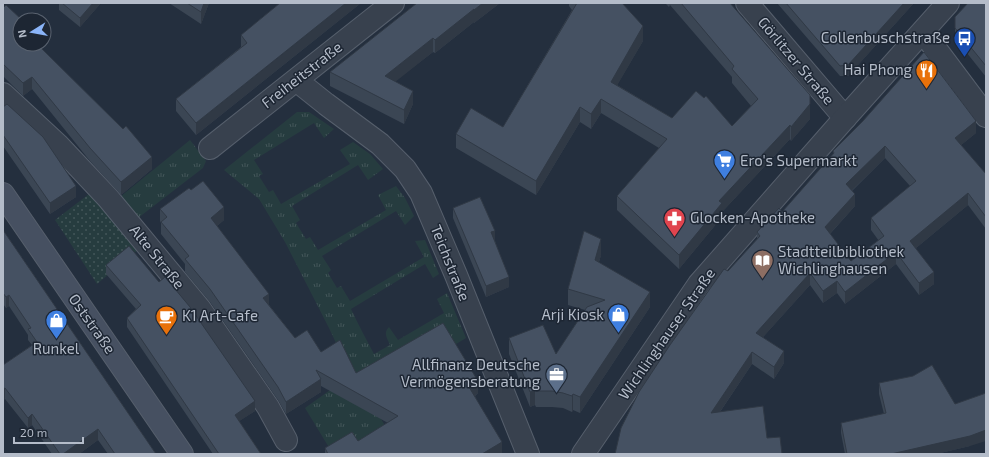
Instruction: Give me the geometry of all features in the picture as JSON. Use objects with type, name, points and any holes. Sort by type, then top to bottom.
[{"type":"main road","name":"Oststraße","points":[[3,194],[182,454]]},
{"type":"street","name":"Freiheitstraße","points":[[210,148],[393,3]]},
{"type":"street","name":"Görlitzer Straße","points":[[747,3],[845,118]]},
{"type":"street","name":"Wichlinghauser Straße","points":[[583,454],[699,284],[948,3]]},
{"type":"street","points":[[923,32],[986,116]]},
{"type":"street","name":"Teichstraße","points":[[296,80],[380,144],[405,169],[421,193],[456,275],[528,454]]},
{"type":"street","name":"Alte Straße","points":[[3,94],[58,144],[108,198],[195,303],[268,407],[286,440]]},
{"type":"green space","points":[[297,112],[309,112],[334,129],[324,138],[314,123],[254,160],[263,174],[259,176],[269,192],[273,190],[281,204],[350,164],[340,150],[353,142],[370,154],[383,169],[368,180],[358,165],[292,206],[300,220],[296,223],[306,239],[310,237],[318,250],[386,210],[378,195],[396,186],[405,198],[414,216],[405,225],[396,211],[322,256],[331,270],[328,273],[337,288],[341,286],[350,301],[424,257],[415,241],[425,240],[439,274],[433,278],[425,264],[351,309],[374,354],[390,345],[386,333],[389,327],[398,340],[444,313],[437,299],[447,293],[466,338],[451,347],[375,409],[390,434],[333,454],[305,408],[351,375],[285,242],[259,199],[224,170]]},
{"type":"green space","points":[[190,140],[206,161],[203,168],[138,218],[120,197]]},
{"type":"green space","points":[[89,194],[139,249],[97,284],[55,220]]},
{"type":"building","points":[[62,3],[93,3],[80,18]]},
{"type":"building","points":[[187,3],[204,3],[201,12]]},
{"type":"building","points":[[280,3],[346,3],[196,123],[176,99],[247,43],[241,35]]},
{"type":"building","points":[[417,3],[483,3],[435,40],[433,38],[385,76],[413,91],[404,110],[330,72]]},
{"type":"building","points":[[577,3],[622,3],[643,26],[611,82],[672,118],[696,91],[704,98],[706,96],[732,126],[758,99],[732,69],[734,66],[681,3],[730,3],[810,95],[810,104],[791,127],[790,125],[719,201],[722,203],[679,255],[617,196],[667,139],[601,99],[591,114],[580,107],[536,181],[456,134],[471,108],[503,127]]},
{"type":"building","points":[[786,3],[904,3],[848,65],[840,66]]},
{"type":"building","points":[[968,3],[986,3],[986,66],[955,28],[955,17]]},
{"type":"building","points":[[6,5],[13,12],[12,12],[12,52],[45,52],[123,129],[126,126],[152,157],[121,182],[90,148],[32,77],[23,83],[3,64],[3,8]]},
{"type":"building","points":[[924,52],[976,121],[955,138],[986,174],[986,217],[968,193],[910,241],[934,272],[919,283],[896,252],[845,292],[837,281],[823,291],[810,273],[756,333],[784,351],[774,367],[752,352],[711,413],[763,406],[767,438],[780,437],[782,454],[615,454],[621,428],[639,392],[670,345],[724,269],[728,271],[760,236],[757,232],[779,208],[782,212],[834,153],[833,151],[862,122]],"holes":[[[885,146],[916,181],[871,218],[884,236],[851,261],[825,227],[855,194],[846,184]]]},
{"type":"building","points":[[7,104],[43,137],[76,186],[50,203],[3,135],[3,107]]},
{"type":"building","points":[[203,181],[224,207],[211,218],[269,294],[263,298],[295,338],[307,330],[321,352],[340,340],[356,373],[443,323],[478,381],[469,387],[502,442],[482,454],[328,454],[325,448],[352,432],[358,441],[398,416],[316,370],[321,379],[286,402],[278,387],[210,289],[185,259],[189,256],[161,222],[167,217],[160,209],[189,188],[191,190]]},
{"type":"building","points":[[480,197],[495,231],[491,232],[509,277],[486,286],[453,208]]},
{"type":"building","points":[[3,230],[156,454],[115,454],[98,429],[63,454],[60,454],[32,414],[28,418],[5,388],[3,389],[3,365],[37,342],[28,329],[31,328],[9,295],[6,297],[3,293]]},
{"type":"building","points":[[584,231],[601,239],[595,260],[650,292],[580,397],[573,394],[572,396],[552,391],[535,390],[530,392],[509,338],[543,325],[556,354],[587,307],[605,300],[568,289]]},
{"type":"building","points":[[129,246],[159,282],[165,277],[190,307],[255,401],[235,415],[261,454],[219,454],[127,318],[141,305],[106,265]]},
{"type":"building","points":[[932,365],[955,404],[986,393],[986,430],[970,436],[891,454],[847,454],[841,423],[886,413],[879,383],[913,376]]},
{"type":"place","name":"Collenbuschstraße","points":[[965,58]]},
{"type":"place","name":"Hai Phong","points":[[927,90]]},
{"type":"place","name":"Ero's Supermarkt","points":[[724,180]]},
{"type":"place","name":"Glocken-Apotheke","points":[[675,238]]},
{"type":"place","name":"Stadtteilbibliothek Wichlinghausen","points":[[763,280]]},
{"type":"place","name":"Arji Kiosk","points":[[619,334]]},
{"type":"place","name":"K1 Art-Cafe","points":[[167,336]]},
{"type":"place","name":"Runkel","points":[[56,340]]},
{"type":"place","name":"Allfinanz Deutsche Vermögensberatung","points":[[556,394]]}]
